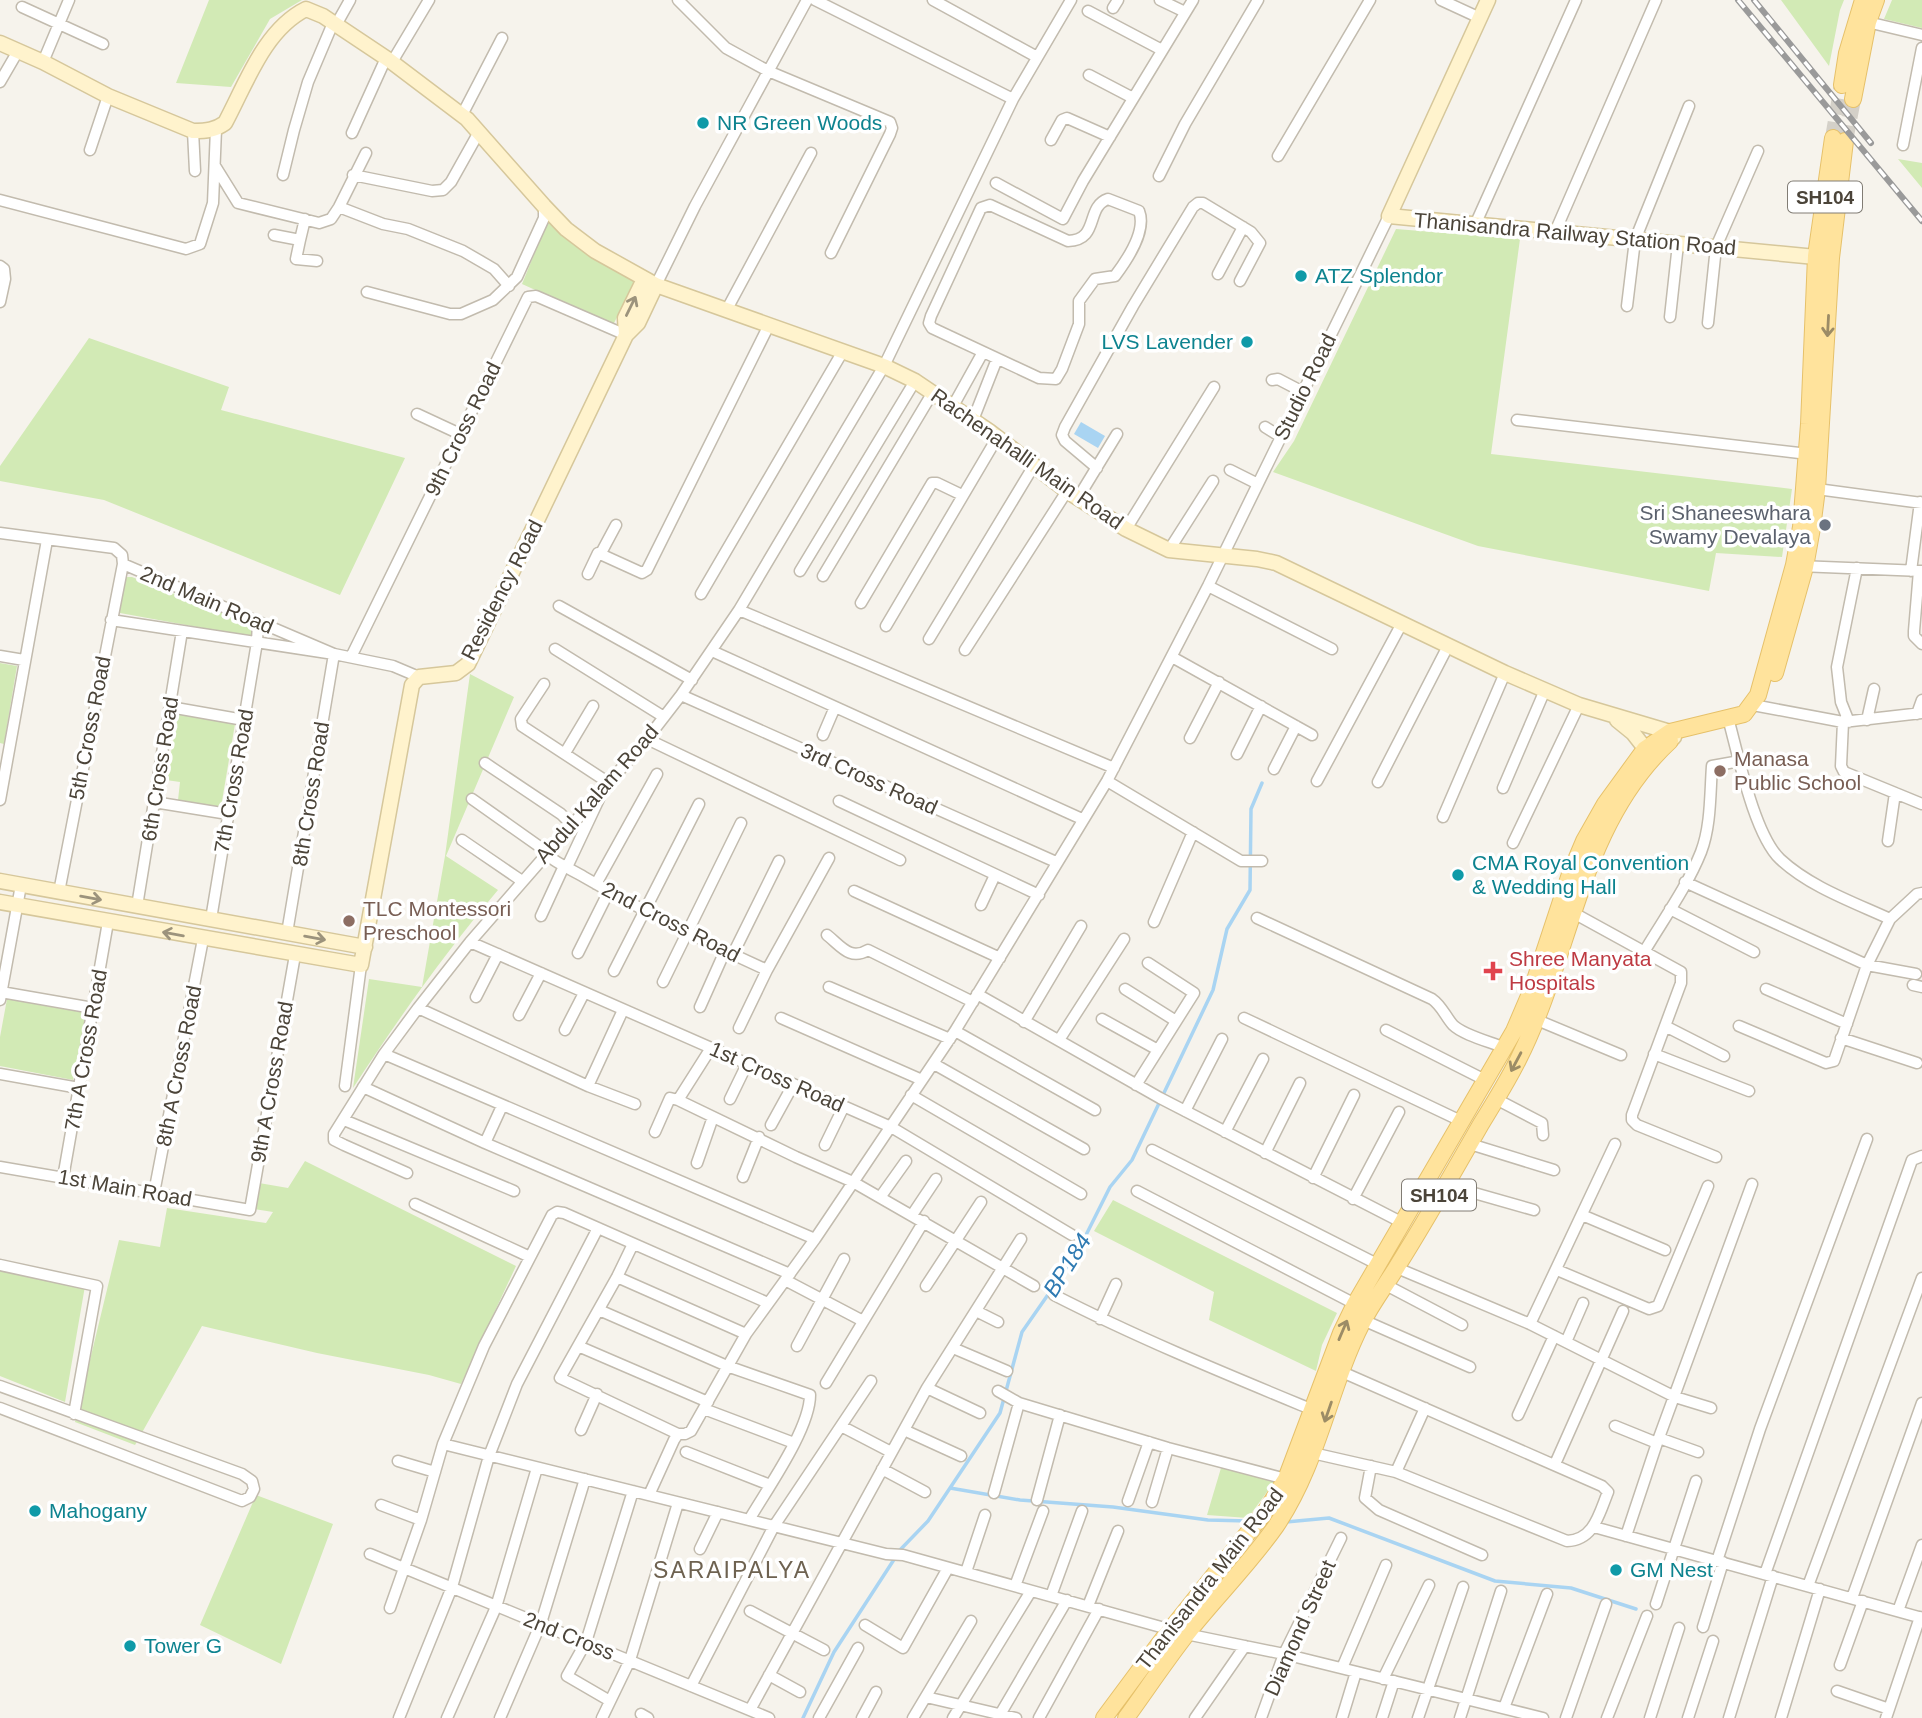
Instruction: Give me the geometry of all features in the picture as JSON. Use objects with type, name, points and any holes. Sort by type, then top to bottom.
[{"type":"main road","points":[[1853,99],[1863,0]]},
{"type":"main road","points":[[1842,85],[1862,20],[1876,0]]},
{"type":"main road","name":"SH104","points":[[1800,566],[1824,257],[1839,140]]},
{"type":"main road","name":"SH104","points":[[1757,706],[1767,698],[1817,489],[1824,257]]},
{"type":"main road","name":"Thanisandra Main Road","points":[[1126,1718],[1178,1631],[1306,1452],[1313,1410],[1341,1333],[1355,1304],[1505,1048],[1605,829],[1649,753],[1672,735],[1750,720],[1757,706]]},
{"type":"main road","name":"Thanisandra Main Road","points":[[1104,1718],[1178,1631],[1275,1527],[1363,1320],[1397,1268],[1518,1061],[1537,1020],[1567,909]]},
{"type":"street","points":[[43,62],[69,0]]},
{"type":"street","points":[[283,175],[308,82],[335,24],[350,0]]},
{"type":"street","points":[[352,133],[389,60],[429,0]]},
{"type":"street","points":[[678,0],[726,48],[768,71],[890,122],[892,128],[831,253]]},
{"type":"street","points":[[650,282],[695,206],[807,0]]},
{"type":"street","points":[[815,0],[1013,99]]},
{"type":"street","points":[[933,0],[1037,57]]},
{"type":"street","points":[[1160,0],[1185,12]]},
{"type":"street","points":[[996,183],[1063,219],[1192,0]]},
{"type":"street","points":[[1159,176],[1185,124],[1258,0]]},
{"type":"street","points":[[1278,156],[1370,0]]},
{"type":"street","points":[[1441,0],[1479,18]]},
{"type":"street","name":"Thanisandra Railway Station Road","points":[[1488,0],[1389,216],[1824,257]]},
{"type":"street","points":[[1475,225],[1576,0]]},
{"type":"street","points":[[1555,232],[1656,0]]},
{"type":"street","name":"Abdul Kalam Road","points":[[344,1120],[384,1054],[418,1008],[545,854],[648,739],[739,610],[884,366],[1013,99],[1066,2]]},
{"type":"street","name":"Rachenahalli Main Road","points":[[216,129],[225,123],[267,44],[284,23],[308,4],[462,115],[566,229],[595,251],[650,282],[884,366],[915,381],[973,420],[1072,494],[1126,529],[1169,550],[1276,563],[1505,673],[1579,705],[1672,735]]},
{"type":"street","points":[[22,7],[103,44]]},
{"type":"street","points":[[1088,11],[1162,50]]},
{"type":"street","points":[[1862,20],[1922,35]]},
{"type":"street","points":[[462,115],[502,38]]},
{"type":"street","points":[[0,43],[108,96],[193,131],[216,129],[213,203],[200,244],[193,248],[186,249],[0,200]]},
{"type":"street","points":[[1903,145],[1922,48]]},
{"type":"street","points":[[0,82],[18,51]]},
{"type":"street","points":[[1089,75],[1133,98]]},
{"type":"street","points":[[90,150],[108,96]]},
{"type":"street","points":[[1627,306],[1635,240],[1689,106]]},
{"type":"street","points":[[1051,140],[1062,120],[1067,118],[1110,137]]},
{"type":"street","points":[[193,131],[195,171]]},
{"type":"street","points":[[354,175],[432,191],[443,190],[479,132]]},
{"type":"street","points":[[1708,323],[1716,247],[1758,151]]},
{"type":"street","points":[[215,166],[238,203],[326,222],[339,207],[366,153]]},
{"type":"street","points":[[726,311],[811,153]]},
{"type":"street","points":[[1108,199],[1139,212],[1142,219],[1140,229],[1124,263],[1115,276],[1094,279],[1079,301],[1079,324],[1056,379],[1038,378],[983,352],[932,328],[929,323],[981,208],[990,205],[1068,241],[1086,237],[1103,200],[1108,199]]},
{"type":"street","points":[[1097,468],[1065,441],[1062,435],[1065,427],[1166,251],[1198,203],[1203,203],[1243,227],[1261,243],[1237,279]]},
{"type":"street","points":[[367,292],[450,314],[461,314],[494,300],[523,267],[544,218],[544,206]]},
{"type":"street","points":[[339,207],[408,229],[463,251],[494,269],[509,286]]},
{"type":"street","name":"Studio Road","points":[[678,1434],[691,1430],[746,1334],[815,1239],[953,1035],[1107,781],[1208,586],[1389,216]]},
{"type":"street","points":[[305,219],[296,259],[317,261]]},
{"type":"street","points":[[1218,274],[1243,227]]},
{"type":"street","points":[[274,235],[300,240]]},
{"type":"street","points":[[1670,317],[1678,244]]},
{"type":"street","points":[[0,266],[4,269],[5,279],[0,302]]},
{"type":"street","name":"Residency Road","points":[[419,677],[456,674],[468,664],[626,335],[638,323],[650,282]]},
{"type":"street","name":"9th Cross Road","points":[[351,657],[528,297],[536,296],[626,335]]},
{"type":"street","points":[[601,554],[642,573],[647,570],[769,325]]},
{"type":"street","points":[[701,594],[843,351]]},
{"type":"street","points":[[953,406],[983,352]]},
{"type":"street","points":[[973,420],[997,359]]},
{"type":"street","points":[[1272,380],[1278,379],[1303,392]]},
{"type":"street","points":[[800,571],[915,381]]},
{"type":"street","points":[[1126,529],[1213,387]]},
{"type":"street","points":[[823,576],[933,392]]},
{"type":"street","points":[[417,414],[460,434]]},
{"type":"street","points":[[1517,420],[1808,454]]},
{"type":"street","points":[[1265,427],[1281,437]]},
{"type":"street","points":[[965,650],[1072,494],[1097,468],[1117,434]]},
{"type":"street","points":[[886,626],[998,438]]},
{"type":"street","points":[[929,639],[1033,467]]},
{"type":"street","points":[[1230,470],[1258,484]]},
{"type":"street","points":[[1169,550],[1213,481]]},
{"type":"street","points":[[860,603],[932,483],[962,495]]},
{"type":"street","points":[[1817,489],[1921,503],[1914,636],[1922,644]]},
{"type":"street","points":[[588,574],[616,526]]},
{"type":"street","name":"2nd Main Road","points":[[0,533],[114,548],[122,555],[123,564],[258,622],[334,654],[393,666],[419,677]]},
{"type":"street","points":[[0,800],[4,749],[47,540]]},
{"type":"street","name":"5th Cross Road","points":[[59,892],[123,564]]},
{"type":"street","points":[[1800,566],[1917,571]]},
{"type":"street","points":[[1857,568],[1838,667],[1846,722],[1842,766],[1844,772],[1922,804]]},
{"type":"street","points":[[1208,586],[1332,649]]},
{"type":"street","points":[[559,606],[692,680]]},
{"type":"street","points":[[739,610],[1114,768]]},
{"type":"street","points":[[111,620],[334,654]]},
{"type":"street","name":"7th Cross Road","points":[[208,919],[244,720],[258,622]]},
{"type":"street","points":[[1317,781],[1401,625]]},
{"type":"street","name":"6th Cross Road","points":[[137,906],[182,631]]},
{"type":"street","points":[[1378,782],[1448,646]]},
{"type":"street","points":[[555,649],[664,717]]},
{"type":"street","points":[[712,651],[1082,819]]},
{"type":"street","name":"8th Cross Road","points":[[288,933],[334,654]]},
{"type":"street","points":[[0,656],[24,660]]},
{"type":"street","points":[[1172,657],[1312,735]]},
{"type":"street","points":[[1443,817],[1505,673]]},
{"type":"street","points":[[345,1086],[361,965],[412,685],[419,677]]},
{"type":"street","points":[[1190,738],[1219,681]]},
{"type":"street","points":[[541,916],[606,786],[565,753],[522,726],[521,719],[544,684]]},
{"type":"street","points":[[1867,719],[1874,689]]},
{"type":"street","points":[[1503,788],[1545,690]]},
{"type":"street","name":"3rd Cross Road","points":[[681,695],[1056,862]]},
{"type":"street","points":[[1757,706],[1846,722],[1920,713],[1922,700]]},
{"type":"street","points":[[1513,843],[1579,705]]},
{"type":"street","points":[[565,753],[593,706]]},
{"type":"street","points":[[1237,754],[1261,706]]},
{"type":"street","points":[[170,707],[244,720]]},
{"type":"street","points":[[823,735],[835,707]]},
{"type":"street","points":[[1611,714],[1633,733],[1649,753]]},
{"type":"street","points":[[1729,722],[1760,826],[1779,858],[1817,885],[1890,919]]},
{"type":"street","points":[[1274,769],[1296,726]]},
{"type":"street","points":[[648,739],[900,860]]},
{"type":"street","points":[[1644,952],[1701,851],[1707,824],[1712,766],[1740,761]]},
{"type":"street","points":[[485,763],[561,814],[571,824]]},
{"type":"street","points":[[596,884],[657,774]]},
{"type":"street","points":[[1107,781],[1241,861],[1262,861]]},
{"type":"street","points":[[1888,841],[1895,793]]},
{"type":"street","name":"2nd Cross Road","points":[[472,799],[540,846],[545,854],[596,884],[767,970],[830,858]]},
{"type":"street","points":[[839,801],[1040,895]]},
{"type":"street","points":[[154,802],[228,814]]},
{"type":"street","points":[[614,971],[699,804]]},
{"type":"street","points":[[663,982],[741,823]]},
{"type":"street","points":[[1154,922],[1193,832]]},
{"type":"street","points":[[461,840],[522,881]]},
{"type":"street","points":[[700,1007],[779,861]]},
{"type":"street","points":[[981,905],[995,875]]},
{"type":"street","points":[[0,881],[365,947]]},
{"type":"street","points":[[1685,882],[1867,965],[1917,982]]},
{"type":"street","points":[[21,885],[1,996],[93,1008]]},
{"type":"street","points":[[578,953],[609,891]]},
{"type":"street","points":[[854,891],[1000,958]]},
{"type":"street","points":[[1739,1026],[1826,1063],[1834,1061],[1867,965],[1890,919],[1917,894],[1922,893]]},
{"type":"street","points":[[0,902],[361,965]]},
{"type":"street","points":[[112,923],[119,903]]},
{"type":"street","points":[[1567,909],[1681,972],[1681,983],[1632,1120],[1637,1125],[1716,1157]]},
{"type":"street","points":[[1670,909],[1754,952]]},
{"type":"street","points":[[1257,918],[1432,999],[1442,1006],[1451,1023],[1457,1028],[1505,1048]]},
{"type":"street","points":[[203,939],[208,919]]},
{"type":"street","name":"7th A Cross Road","points":[[63,1178],[93,1008],[112,923]]},
{"type":"street","points":[[1024,1022],[1080,926]]},
{"type":"street","points":[[827,934],[847,953],[855,955],[868,950],[1024,1022],[1165,1101],[1403,1223]]},
{"type":"street","name":"8th A Cross Road","points":[[155,1193],[203,939]]},
{"type":"street","points":[[1059,1040],[1124,939]]},
{"type":"street","name":"1st Cross Road","points":[[470,942],[891,1127],[1072,1235]]},
{"type":"street","points":[[476,997],[498,954]]},
{"type":"street","name":"9th A Cross Road","points":[[250,1210],[295,955]]},
{"type":"street","points":[[1136,1085],[1194,992],[1148,963]]},
{"type":"street","points":[[739,1028],[767,970]]},
{"type":"street","points":[[519,1015],[541,973]]},
{"type":"street","points":[[830,988],[953,1035],[1096,1110]]},
{"type":"street","points":[[1125,989],[1176,1021]]},
{"type":"street","points":[[1766,989],[1847,1024]]},
{"type":"street","points":[[565,1030],[584,993]]},
{"type":"street","points":[[418,1008],[588,1086],[635,1104]]},
{"type":"street","points":[[588,1086],[623,1010]]},
{"type":"street","points":[[781,1018],[922,1080]]},
{"type":"street","points":[[1244,1018],[1461,1121]]},
{"type":"street","points":[[1102,1019],[1158,1050]]},
{"type":"street","points":[[1537,1020],[1620,1055]]},
{"type":"street","points":[[1665,1026],[1724,1056]]},
{"type":"street","points":[[1386,1030],[1487,1080]]},
{"type":"street","points":[[1842,1038],[1917,1063]]},
{"type":"street","points":[[1185,1111],[1222,1039]]},
{"type":"street","points":[[678,1100],[711,1048]]},
{"type":"street","points":[[384,1054],[815,1239]]},
{"type":"street","points":[[1654,1054],[1749,1091]]},
{"type":"street","points":[[1225,1132],[1263,1059]]},
{"type":"street","points":[[934,1063],[1084,1149]]},
{"type":"street","points":[[730,1099],[747,1064]]},
{"type":"street","points":[[0,1074],[79,1088]]},
{"type":"street","points":[[1265,1153],[1300,1083]]},
{"type":"street","points":[[771,1125],[793,1085]]},
{"type":"street","points":[[363,1087],[788,1277],[863,1321]]},
{"type":"street","points":[[911,1095],[1081,1194]]},
{"type":"street","points":[[1313,1178],[1354,1095]]},
{"type":"street","points":[[655,1132],[670,1098],[678,1100],[881,1196],[1034,1286]]},
{"type":"street","points":[[1496,1099],[1542,1122],[1543,1135]]},
{"type":"street","points":[[485,1143],[502,1106]]},
{"type":"street","points":[[825,1145],[844,1107]]},
{"type":"street","points":[[1353,1199],[1399,1112]]},
{"type":"street","points":[[696,1163],[713,1117]]},
{"type":"street","points":[[405,1146],[402,1171],[334,1140],[334,1134],[344,1120],[514,1191]]},
{"type":"street","points":[[743,1177],[759,1137]]},
{"type":"street","points":[[1703,1627],[1760,1429],[1867,1139]]},
{"type":"street","points":[[1470,1144],[1554,1170]]},
{"type":"street","points":[[1530,1324],[1615,1144]]},
{"type":"street","points":[[1152,1150],[1377,1264]]},
{"type":"street","points":[[1730,1718],[1769,1575],[1912,1160],[1922,1157]]},
{"type":"street","points":[[881,1196],[906,1161]]},
{"type":"street","name":"1st Main Road","points":[[0,1167],[250,1210]]},
{"type":"street","points":[[912,1215],[936,1179]]},
{"type":"street","points":[[1626,1536],[1658,1440],[1752,1184]]},
{"type":"street","points":[[1446,1185],[1534,1210]]},
{"type":"street","points":[[1557,1269],[1650,1309],[1658,1306],[1708,1186]]},
{"type":"street","points":[[1138,1191],[1355,1304]]},
{"type":"street","points":[[926,1286],[981,1202]]},
{"type":"street","points":[[415,1204],[530,1257]]},
{"type":"street","points":[[390,1608],[406,1569],[443,1444],[484,1346],[552,1215],[557,1212],[598,1228],[768,1303]]},
{"type":"street","points":[[1582,1215],[1665,1250]]},
{"type":"street","points":[[826,1383],[924,1221]]},
{"type":"street","points":[[399,1718],[452,1587],[489,1456],[517,1384],[598,1228]]},
{"type":"street","points":[[750,1710],[927,1388],[1021,1239]]},
{"type":"street","points":[[633,1244],[560,1378],[678,1434],[649,1495]]},
{"type":"street","points":[[797,1346],[844,1259]]},
{"type":"street","points":[[0,1265],[97,1286],[74,1414]]},
{"type":"street","points":[[1397,1268],[1530,1324],[1675,1397],[1711,1408]]},
{"type":"street","points":[[617,1277],[746,1334]]},
{"type":"street","points":[[1808,1586],[1922,1278]]},
{"type":"street","points":[[1100,1319],[1116,1284]]},
{"type":"street","points":[[1385,1285],[1462,1325]]},
{"type":"street","points":[[1054,1295],[1100,1319],[1313,1410]]},
{"type":"street","points":[[1566,1342],[1583,1303]]},
{"type":"street","points":[[599,1310],[727,1366],[810,1395],[810,1406],[794,1443],[749,1520]]},
{"type":"street","points":[[976,1311],[998,1322]]},
{"type":"street","points":[[1555,1464],[1623,1311]]},
{"type":"street","points":[[1363,1320],[1470,1367]]},
{"type":"street","points":[[1518,1415],[1554,1336]]},
{"type":"street","points":[[578,1346],[706,1406],[794,1443]]},
{"type":"street","points":[[953,1348],[1007,1371]]},
{"type":"street","points":[[1306,1452],[1396,1472],[1567,1541],[1576,1541],[1594,1527],[1608,1492],[1606,1488],[1342,1372]]},
{"type":"street","points":[[691,1686],[774,1526],[871,1381]]},
{"type":"street","points":[[0,1386],[242,1474],[252,1482],[254,1489],[250,1497],[242,1501],[0,1408]]},
{"type":"street","points":[[927,1388],[980,1413]]},
{"type":"street","points":[[998,1391],[1019,1403],[1168,1448],[1286,1479]]},
{"type":"street","points":[[581,1430],[597,1394]]},
{"type":"street","points":[[994,1493],[1019,1403]]},
{"type":"street","points":[[1840,1665],[1858,1600],[1922,1403]]},
{"type":"street","points":[[1396,1472],[1425,1408]]},
{"type":"street","points":[[1037,1500],[1060,1415]]},
{"type":"street","points":[[841,1426],[891,1452]]},
{"type":"street","points":[[1615,1426],[1698,1452]]},
{"type":"street","points":[[904,1430],[961,1456]]},
{"type":"street","points":[[1128,1501],[1149,1442]]},
{"type":"street","points":[[443,1444],[840,1543],[886,1554],[903,1555],[1178,1631],[1284,1654],[1542,1718]]},
{"type":"street","points":[[1152,1502],[1168,1448]]},
{"type":"street","points":[[686,1452],[770,1485]]},
{"type":"street","points":[[398,1461],[435,1472]]},
{"type":"street","points":[[1371,1466],[1365,1498],[1379,1510],[1482,1555]]},
{"type":"street","points":[[447,1718],[496,1607],[537,1468]]},
{"type":"street","points":[[882,1469],[925,1492]]},
{"type":"street","points":[[500,1718],[541,1623],[585,1479]]},
{"type":"street","points":[[1656,1604],[1672,1548],[1696,1481]]},
{"type":"street","points":[[610,1701],[567,1676],[586,1642],[633,1491]]},
{"type":"street","points":[[602,1718],[630,1660],[678,1503]]},
{"type":"street","points":[[382,1505],[421,1520]]},
{"type":"street","points":[[1015,1586],[1043,1511]]},
{"type":"street","points":[[1051,1596],[1082,1511]]},
{"type":"street","points":[[700,1549],[718,1513]]},
{"type":"street","points":[[966,1573],[985,1515]]},
{"type":"street","points":[[1594,1527],[1921,1617],[1887,1714],[1837,1691]]},
{"type":"street","points":[[1039,1718],[1093,1608],[1118,1531]]},
{"type":"street","name":"Diamond Street","points":[[1261,1718],[1284,1654],[1341,1538]]},
{"type":"street","points":[[1898,1611],[1922,1545]]},
{"type":"street","name":"2nd Cross","points":[[370,1554],[769,1718]]},
{"type":"street","points":[[1342,1668],[1386,1565]]},
{"type":"street","points":[[865,1625],[903,1648],[948,1568]]},
{"type":"street","points":[[1382,1718],[1389,1680],[1429,1585]]},
{"type":"street","points":[[1418,1718],[1464,1587]]},
{"type":"street","points":[[1781,1718],[1820,1589]]},
{"type":"street","points":[[953,1718],[1031,1591]]},
{"type":"street","points":[[1460,1718],[1501,1591]]},
{"type":"street","points":[[1504,1708],[1547,1594]]},
{"type":"street","points":[[999,1716],[1067,1600]]},
{"type":"street","points":[[1566,1718],[1606,1604]]},
{"type":"street","points":[[750,1611],[824,1650]]},
{"type":"street","points":[[1607,1718],[1647,1616]]},
{"type":"street","points":[[913,1718],[971,1621]]},
{"type":"street","points":[[1650,1718],[1679,1628]]},
{"type":"street","points":[[1688,1718],[1713,1642]]},
{"type":"street","points":[[1195,1718],[1245,1646]]},
{"type":"street","points":[[819,1718],[858,1648]]},
{"type":"street","points":[[1342,1718],[1356,1672]]},
{"type":"street","points":[[769,1675],[800,1692]]},
{"type":"street","points":[[862,1718],[876,1692]]},
{"type":"street","points":[[926,1697],[1016,1718]]},
{"type":"green space","points":[[209,0],[302,0],[270,19],[231,87],[176,83]]},
{"type":"green space","points":[[1781,0],[1844,0],[1829,66]]},
{"type":"green space","points":[[1892,0],[1922,0],[1922,28],[1884,19]]},
{"type":"green space","points":[[1898,159],[1922,163],[1922,188]]},
{"type":"green space","points":[[548,220],[636,280],[613,325],[522,284]]},
{"type":"green space","points":[[1396,229],[1520,239],[1491,454],[1792,489],[1782,557],[1716,553],[1709,591],[1478,546],[1273,472],[1294,441]]},
{"type":"green space","points":[[89,338],[229,387],[221,410],[405,458],[340,595],[104,500],[0,481],[0,466]]},
{"type":"green space","points":[[127,577],[255,626],[256,630],[252,637],[120,613],[117,609],[123,580]]},
{"type":"green space","points":[[0,663],[17,666],[4,744],[0,743]]},
{"type":"green space","points":[[470,674],[514,697],[446,856],[498,890],[422,987],[445,856]]},
{"type":"green space","points":[[178,714],[235,724],[221,807],[178,800],[180,782],[166,780]]},
{"type":"green space","points":[[369,979],[422,987],[387,1037],[353,1088]]},
{"type":"green space","points":[[7,999],[86,1013],[73,1080],[0,1066],[0,1037]]},
{"type":"green space","points":[[305,1161],[516,1266],[461,1384],[202,1326],[135,1445],[75,1422],[119,1240],[160,1247],[167,1208],[266,1223],[273,1212],[254,1209],[259,1183],[288,1188]]},
{"type":"green space","points":[[1113,1200],[1337,1313],[1322,1345],[1316,1371],[1209,1320],[1214,1292],[1094,1231]]},
{"type":"green space","points":[[0,1271],[85,1286],[65,1402],[0,1376]]},
{"type":"green space","points":[[1221,1468],[1275,1481],[1248,1518],[1207,1515]]},
{"type":"green space","points":[[256,1495],[333,1524],[281,1664],[200,1625]]},
{"type":"water","points":[[1081,422],[1105,436],[1098,448],[1074,434]]},
{"type":"waterway","name":"BP184","points":[[899,1551],[928,1521],[1000,1413],[1022,1332],[1077,1253],[1110,1187],[1132,1160],[1213,990],[1227,929],[1250,890],[1251,809],[1262,783]]},
{"type":"waterway","points":[[950,1488],[1020,1500],[1113,1507],[1208,1520],[1249,1521]]},
{"type":"waterway","points":[[1286,1522],[1329,1518],[1495,1581],[1571,1588],[1636,1609]]},
{"type":"waterway","name":"BP184","points":[[803,1718],[834,1652],[895,1558]]},
{"type":"tunnel","points":[[1833,138],[1842,85]]},
{"type":"tunnel","points":[[1845,141],[1853,99]]},
{"type":"railway","points":[[1738,0],[1922,221]]},
{"type":"railway","points":[[1754,0],[1871,143]]},
{"type":"place","name":"NR Green Woods","points":[[703,123]]},
{"type":"place","name":"ATZ Splendor","points":[[1301,276]]},
{"type":"place","name":"LVS Lavender","points":[[1247,342]]},
{"type":"place","name":"Sri Shaneeswhara Swamy Devalaya","points":[[1825,525]]},
{"type":"place","name":"Manasa Public School","points":[[1720,771]]},
{"type":"place","name":"CMA Royal Convention & Wedding Hall","points":[[1458,875]]},
{"type":"place","name":"TLC Montessori Preschool","points":[[349,921]]},
{"type":"place","name":"Shree Manyata Hospitals","points":[[1493,971]]},
{"type":"place","name":"Mahogany","points":[[35,1511]]},
{"type":"place","name":"GM Nest","points":[[1616,1570]]},
{"type":"place","name":"Tower G","points":[[130,1646]]},
{"type":"district","name":"SARAIPALYA","points":[[732,1570]]}]
